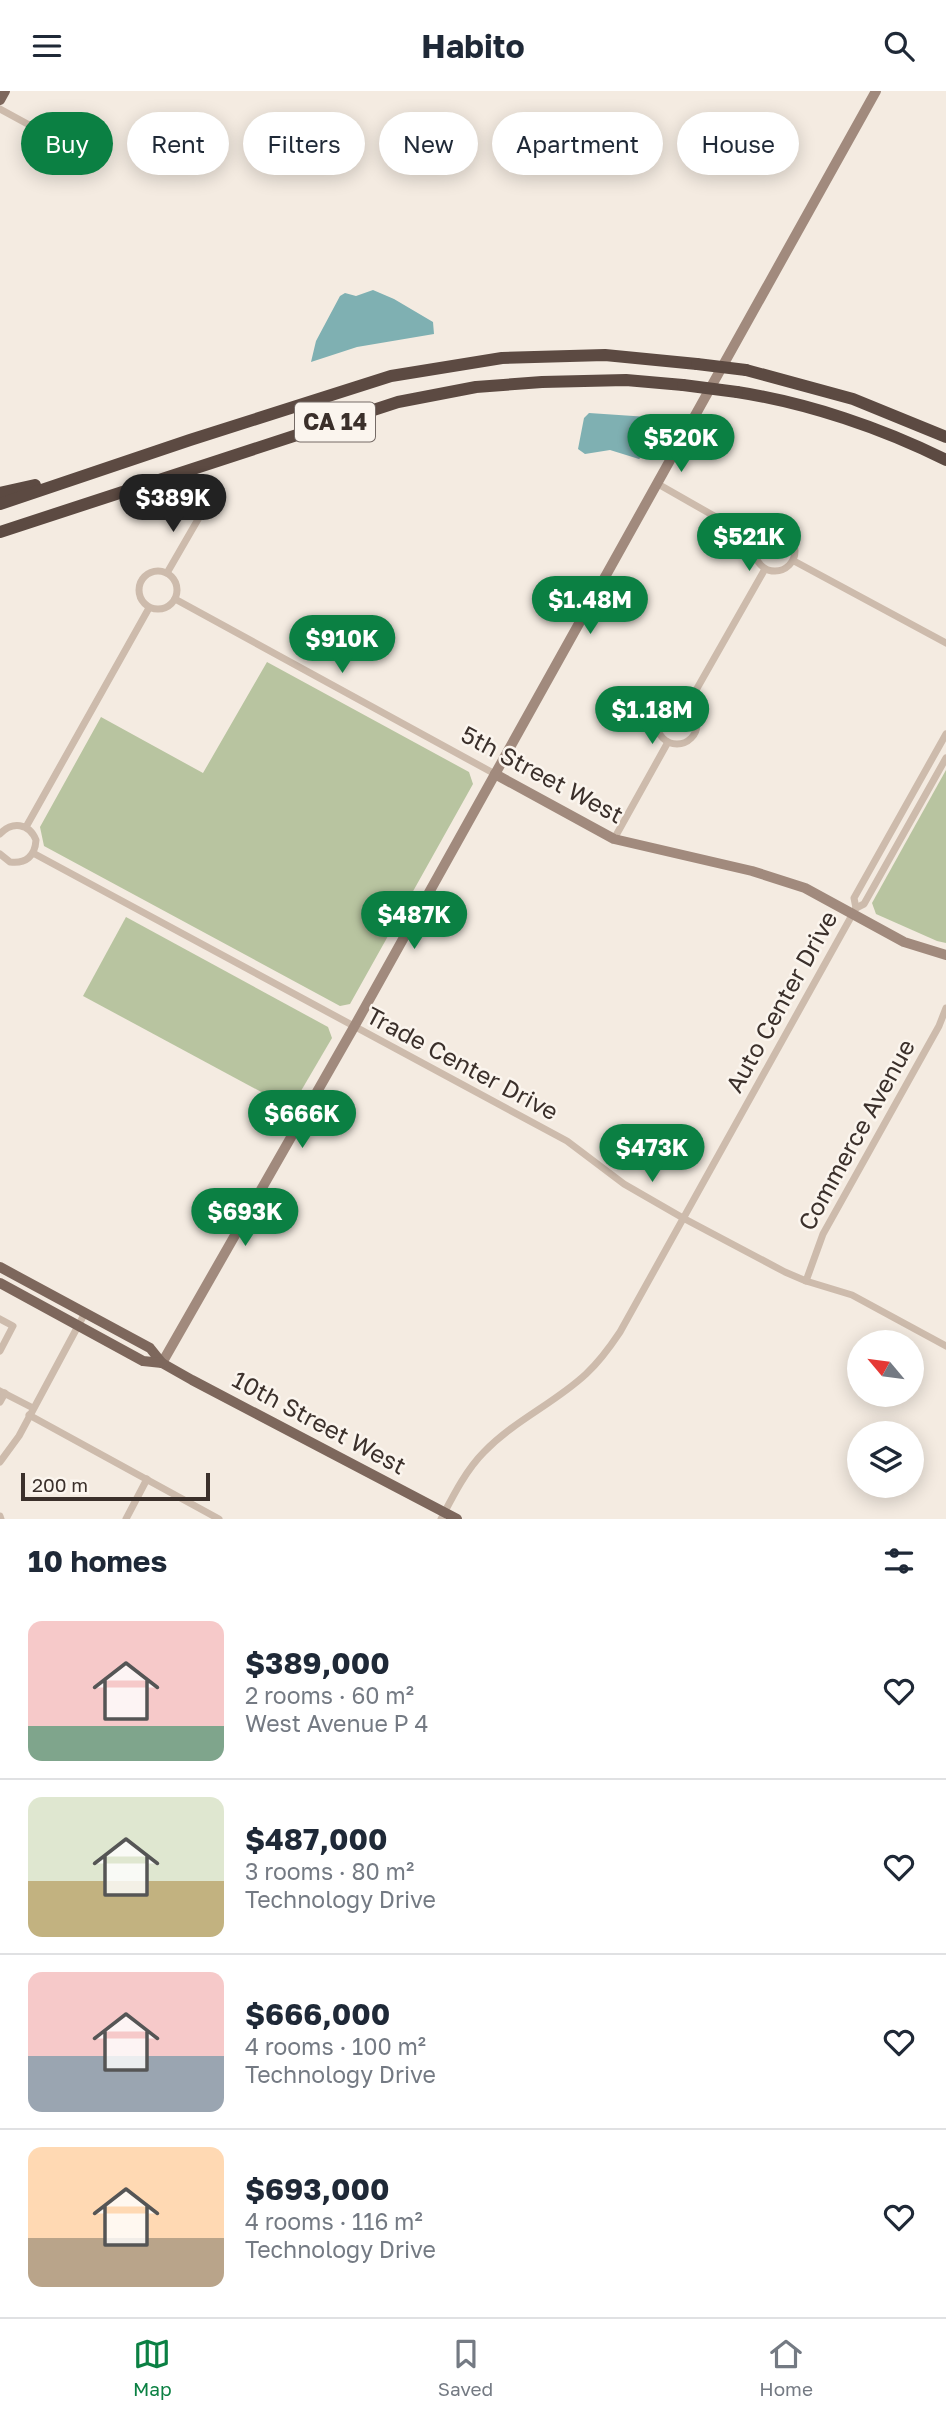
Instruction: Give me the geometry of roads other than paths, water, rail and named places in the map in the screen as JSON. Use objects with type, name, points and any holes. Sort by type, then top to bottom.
[{"type":"highway","name":"CA 14","points":[[0,504],[391,376],[502,358],[605,355],[746,370],[853,398],[946,437]]},
{"type":"highway","name":"CA 14","points":[[4,531],[398,402],[476,387],[542,381],[626,380],[683,384],[737,392],[822,412],[883,432],[946,460]]},
{"type":"highway","points":[[0,493],[77,478]]},
{"type":"main road","points":[[0,100],[5,91]]},
{"type":"main road","points":[[162,1363],[354,1027],[876,91]]},
{"type":"main road","name":"5th Street West","points":[[495,774],[614,839],[752,871],[805,888],[854,911],[904,942],[946,955]]},
{"type":"main road","name":"10th Street West","points":[[0,1267],[150,1348],[162,1363],[443,1516],[457,1519]]},
{"type":"main road","name":"10th Street West","points":[[0,1283],[143,1361],[162,1363]]},
{"type":"street","points":[[0,109],[21,120]]},
{"type":"street","points":[[658,484],[758,541]]},
{"type":"street","points":[[167,573],[204,509]]},
{"type":"street","points":[[765,569],[755,553],[758,541],[765,534],[774,531],[785,533],[795,546],[794,561]]},
{"type":"street","points":[[765,569],[780,571],[794,561]]},
{"type":"street","points":[[794,561],[946,643]]},
{"type":"street","points":[[687,706],[765,569]]},
{"type":"street","points":[[154,571],[167,573],[177,588],[175,599],[165,608],[158,610],[149,607],[138,592],[142,579],[154,571]]},
{"type":"street","name":"5th Street West","points":[[175,599],[495,774]]},
{"type":"street","points":[[26,827],[149,607]]},
{"type":"street","points":[[672,705],[687,706],[697,718],[695,734],[688,741],[677,744],[668,742],[658,730],[660,714],[672,705]]},
{"type":"street","name":"Auto Center Drive","points":[[854,911],[854,898],[946,734]]},
{"type":"street","points":[[614,839],[668,742]]},
{"type":"street","name":"Auto Center Drive","points":[[443,1516],[482,1453],[525,1417],[566,1390],[605,1354],[620,1332],[854,911],[864,904],[946,758]]},
{"type":"street","points":[[0,854],[17,863],[24,862],[33,853],[36,840],[26,827],[13,825],[1,832]]},
{"type":"street","name":"Trade Center Drive","points":[[33,853],[567,1142],[624,1184],[683,1218],[806,1281],[852,1295],[946,1346]]},
{"type":"street","name":"Commerce Avenue","points":[[806,1281],[823,1234],[937,1030],[946,1008]]},
{"type":"street","points":[[0,1462],[19,1436],[85,1313]]},
{"type":"street","points":[[0,1319],[13,1326],[0,1350]]},
{"type":"street","points":[[0,1402],[3,1392],[31,1412],[219,1519]]},
{"type":"street","points":[[126,1519],[147,1479]]},
{"type":"water","points":[[373,290],[433,322],[434,334],[357,347],[311,362],[316,341],[340,296],[345,293],[356,296]]},
{"type":"water","points":[[589,413],[663,418],[644,455],[639,459],[610,450],[585,454],[578,449],[584,418]]}]
